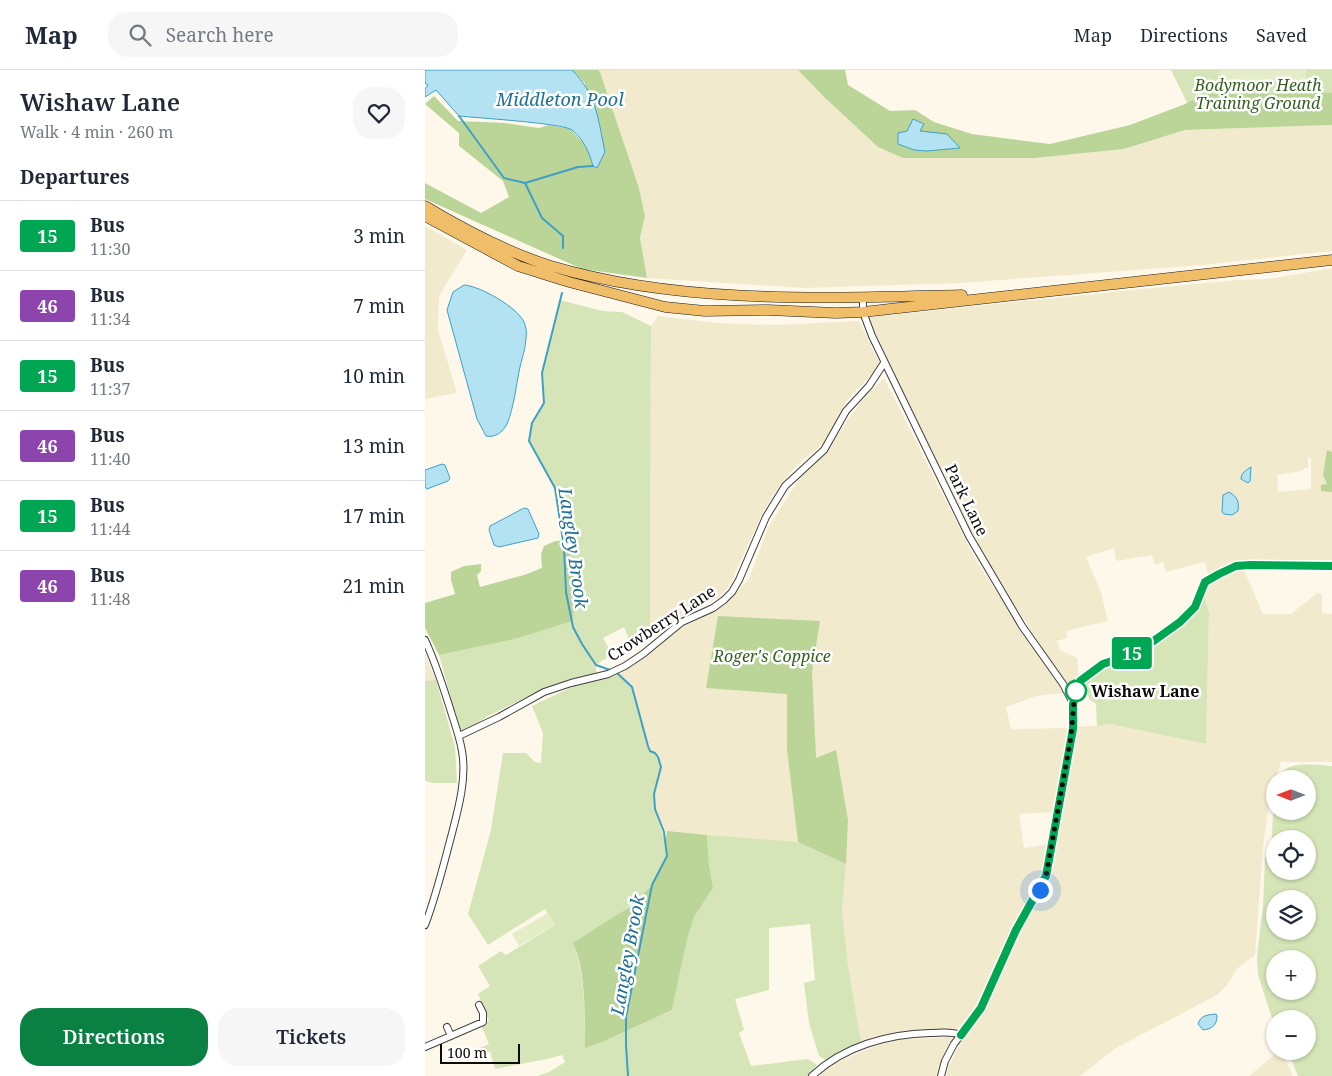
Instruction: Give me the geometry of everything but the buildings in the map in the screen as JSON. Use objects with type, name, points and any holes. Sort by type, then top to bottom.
[{"type":"main road","points":[[425,206],[469,232],[521,256],[551,266],[640,285],[714,293],[816,298],[1029,293]]},
{"type":"main road","points":[[425,216],[519,266],[569,282],[665,307],[705,311],[863,312],[1332,260]]},
{"type":"street","name":"Park Lane","points":[[863,297],[863,312],[884,363],[969,536],[1073,704]]},
{"type":"street","name":"Crowberry Lane","points":[[459,736],[499,717],[544,692],[608,674],[625,666],[682,622],[713,608],[724,600],[732,592],[739,580],[766,518],[785,486],[824,450],[847,411],[869,386],[884,363]]},
{"type":"street","points":[[1066,690],[1103,664],[1127,656],[1148,645],[1180,622],[1195,607],[1205,582],[1236,566],[1332,566]]},
{"type":"street","points":[[425,640],[437,668],[459,736],[463,759],[462,784],[458,808],[439,884],[425,925]]},
{"type":"street","points":[[941,1076],[949,1053],[981,1008],[1016,930],[1046,876],[1073,729],[1073,704],[1080,681]]},
{"type":"street","points":[[425,1047],[483,1022],[483,1013],[479,1005]]},
{"type":"street","points":[[447,1026],[451,1036]]},
{"type":"street","points":[[812,1076],[821,1068],[849,1052],[884,1038],[908,1034],[952,1032],[961,1035]]},
{"type":"green space","points":[[572,70],[598,70],[600,72],[639,188],[645,216],[640,238],[647,278],[582,269],[425,199],[425,183],[481,213],[509,197],[503,181],[459,146],[459,133],[425,104],[434,96],[458,121],[505,123],[539,128],[549,125],[570,129],[588,148],[593,166],[585,83]]},
{"type":"green space","points":[[598,70],[798,70],[878,147],[903,158],[1035,158],[1124,149],[1185,130],[1332,125],[1332,251],[1203,265],[960,283],[803,288],[647,278],[640,238],[645,216],[639,188]]},
{"type":"green space","points":[[798,70],[845,70],[848,85],[890,111],[915,110],[934,122],[972,134],[1050,144],[1130,125],[1185,104],[1204,94],[1332,93],[1332,125],[1185,130],[1124,149],[1035,158],[903,158],[878,147]]},
{"type":"green space","name":"Bodymoor Heath Training Ground","points":[[1171,70],[1332,70],[1332,119],[1195,119]]},
{"type":"green space","points":[[1220,70],[1306,70],[1306,82],[1220,81]]},
{"type":"green space","points":[[425,226],[467,250],[439,296],[438,330],[457,393],[425,399]]},
{"type":"green space","points":[[1332,268],[1332,560],[1241,560],[1208,574],[1205,562],[1166,572],[1163,562],[1155,565],[1152,555],[1116,561],[1114,548],[1086,557],[1101,592],[1108,621],[1066,631],[1067,638],[1057,641],[1060,650],[1077,658],[1079,677],[1066,684],[986,561],[903,393],[870,321],[871,317],[1142,289],[1268,279]],"holes":[[[1308,458],[1311,458],[1311,489],[1278,492],[1277,475],[1302,471],[1308,468]]]},
{"type":"green space","points":[[560,300],[602,311],[622,312],[651,326],[650,636],[629,639],[624,627],[603,638],[612,654],[596,665],[596,673],[545,688],[488,716],[461,733],[439,655],[478,646],[574,613],[571,559],[567,541],[563,541],[555,488],[529,441],[532,423],[544,403],[542,373]]},
{"type":"green space","points":[[658,316],[716,323],[775,325],[859,321],[879,362],[873,373],[846,401],[830,435],[797,465],[779,486],[763,512],[729,586],[719,597],[686,614],[656,636],[650,636],[651,326]]},
{"type":"green space","points":[[884,378],[975,559],[1064,693],[1037,696],[1006,707],[1011,729],[1071,728],[1053,812],[1019,814],[1024,848],[1047,844],[1043,871],[1039,887],[983,1000],[964,1028],[903,1032],[861,1042],[848,966],[842,910],[846,864],[714,836],[664,832],[655,809],[654,794],[661,767],[658,757],[650,751],[648,746],[632,687],[619,674],[642,660],[677,630],[724,606],[749,579],[768,528],[801,476],[822,456],[863,399]]},
{"type":"green space","points":[[1327,450],[1332,452],[1332,492],[1321,491],[1321,485],[1327,484],[1323,475]]},
{"type":"green space","points":[[567,540],[575,581],[572,621],[518,638],[439,655],[425,628],[425,603],[455,594],[451,572],[464,566],[481,564],[481,571],[477,575],[480,587],[524,575],[542,568],[541,554],[544,546],[555,541]]},
{"type":"green space","points":[[1244,570],[1263,614],[1291,614],[1317,593],[1322,594],[1322,613],[1332,614],[1332,762],[1281,762],[1279,770],[1266,770],[1267,820],[1255,955],[1238,968],[1227,985],[1217,995],[1116,1048],[1080,1076],[946,1076],[958,1047],[988,1001],[1015,938],[1037,900],[1048,876],[1079,727],[1110,724],[1206,744],[1209,612],[1204,597],[1207,586],[1221,576]]},
{"type":"green space","points":[[1204,597],[1209,612],[1206,744],[1110,724],[1097,726],[1096,704],[1089,699],[1085,681],[1120,661],[1148,649],[1197,613]]},
{"type":"green space","name":"Roger's Coppice","points":[[718,616],[820,621],[812,671],[816,758],[836,750],[848,820],[846,864],[798,842],[787,749],[787,694],[706,688]]},
{"type":"green space","points":[[425,653],[433,673],[436,680],[425,681]]},
{"type":"green space","points":[[619,674],[632,687],[650,751],[660,758],[661,770],[654,794],[654,801],[667,856],[662,868],[645,892],[623,911],[572,943],[580,964],[582,978],[585,1048],[672,1010],[687,940],[694,917],[713,888],[707,835],[798,842],[846,864],[842,910],[848,966],[861,1042],[826,1060],[819,1056],[809,1023],[804,983],[815,980],[810,924],[769,928],[769,990],[735,999],[744,1030],[739,1033],[751,1066],[808,1059],[817,1065],[807,1076],[537,1076],[549,1072],[565,1062],[562,1055],[495,1069],[490,1051],[477,1057],[473,1051],[489,1044],[482,1025],[489,1021],[478,994],[490,986],[478,966],[501,951],[506,955],[555,925],[545,909],[488,945],[468,914],[491,830],[503,753],[526,753],[535,762],[541,763],[543,733],[532,706],[574,686]]},
{"type":"green space","points":[[436,680],[455,747],[457,783],[425,781],[425,681]]},
{"type":"green space","points":[[1297,765],[1332,766],[1332,1076],[1298,1076],[1292,1060],[1316,1060],[1316,1010],[1269,1010],[1266,1000],[1316,1000],[1316,950],[1266,950],[1266,999],[1258,975],[1257,957],[1263,905],[1265,857],[1266,880],[1316,880],[1316,830],[1272,830],[1273,820],[1316,820],[1316,770],[1285,770]]},
{"type":"green space","points":[[667,831],[707,835],[713,888],[694,917],[687,940],[672,1010],[585,1048],[585,1009],[582,978],[577,952],[572,943],[631,906],[652,885],[667,856],[665,846]]},
{"type":"green space","points":[[548,913],[555,925],[519,946],[512,934]]},
{"type":"green space","points":[[949,1037],[952,1039],[936,1076],[820,1076],[833,1064],[890,1040]]},
{"type":"green space","points":[[1268,1060],[1285,1060],[1293,1076],[1249,1076]]},
{"type":"water","name":"Middleton Pool","points":[[425,70],[572,70],[592,98],[598,118],[605,152],[597,168],[593,166],[583,142],[572,130],[565,127],[459,116],[436,90],[425,97],[425,89],[428,85],[425,83]]},
{"type":"water","points":[[913,119],[924,124],[920,131],[947,134],[960,148],[927,151],[914,150],[898,144],[898,133],[907,131]]},
{"type":"water","points":[[464,285],[488,293],[506,304],[520,316],[526,327],[525,345],[507,424],[503,430],[493,436],[486,436],[477,419],[447,310],[453,292]]},
{"type":"water","points":[[442,464],[445,465],[450,478],[448,481],[427,489],[425,487],[425,470]]},
{"type":"water","points":[[1251,467],[1250,481],[1248,483],[1241,479],[1241,477]]},
{"type":"water","points":[[1229,492],[1238,502],[1238,511],[1232,515],[1222,512],[1223,495]]},
{"type":"water","points":[[524,508],[528,509],[539,534],[538,538],[499,547],[494,545],[489,530],[490,526]]},
{"type":"water","points":[[1216,1014],[1215,1024],[1209,1029],[1203,1030],[1198,1024],[1201,1019],[1207,1015]]},
{"type":"waterway","points":[[459,116],[504,178],[525,183]]},
{"type":"waterway","name":"Langley Brook","points":[[563,248],[563,236],[542,218],[525,183],[578,167],[593,166]]},
{"type":"waterway","name":"Langley Brook","points":[[562,293],[542,373],[544,403],[532,423],[529,441],[555,488],[564,547],[566,592],[573,627],[596,665],[610,670]]},
{"type":"waterway","name":"Langley Brook","points":[[617,673],[632,687],[648,746],[650,751],[658,757],[661,767],[654,794],[655,809],[664,832],[667,856],[652,885],[626,1017],[628,1076]]},
{"type":"bus line","name":"15","points":[[961,1035],[981,1008],[1016,930],[1040,890],[1046,876],[1073,729],[1073,704],[1076,690],[1083,677],[1103,664],[1127,656],[1148,645],[1180,622],[1192,612],[1205,582],[1236,566],[1316,564],[1332,566]]},
{"type":"place","name":"Wishaw Lane","points":[[1076,691]]},
{"type":"route","points":[[1040,890],[1046,876],[1073,729],[1073,704],[1076,691]]}]
